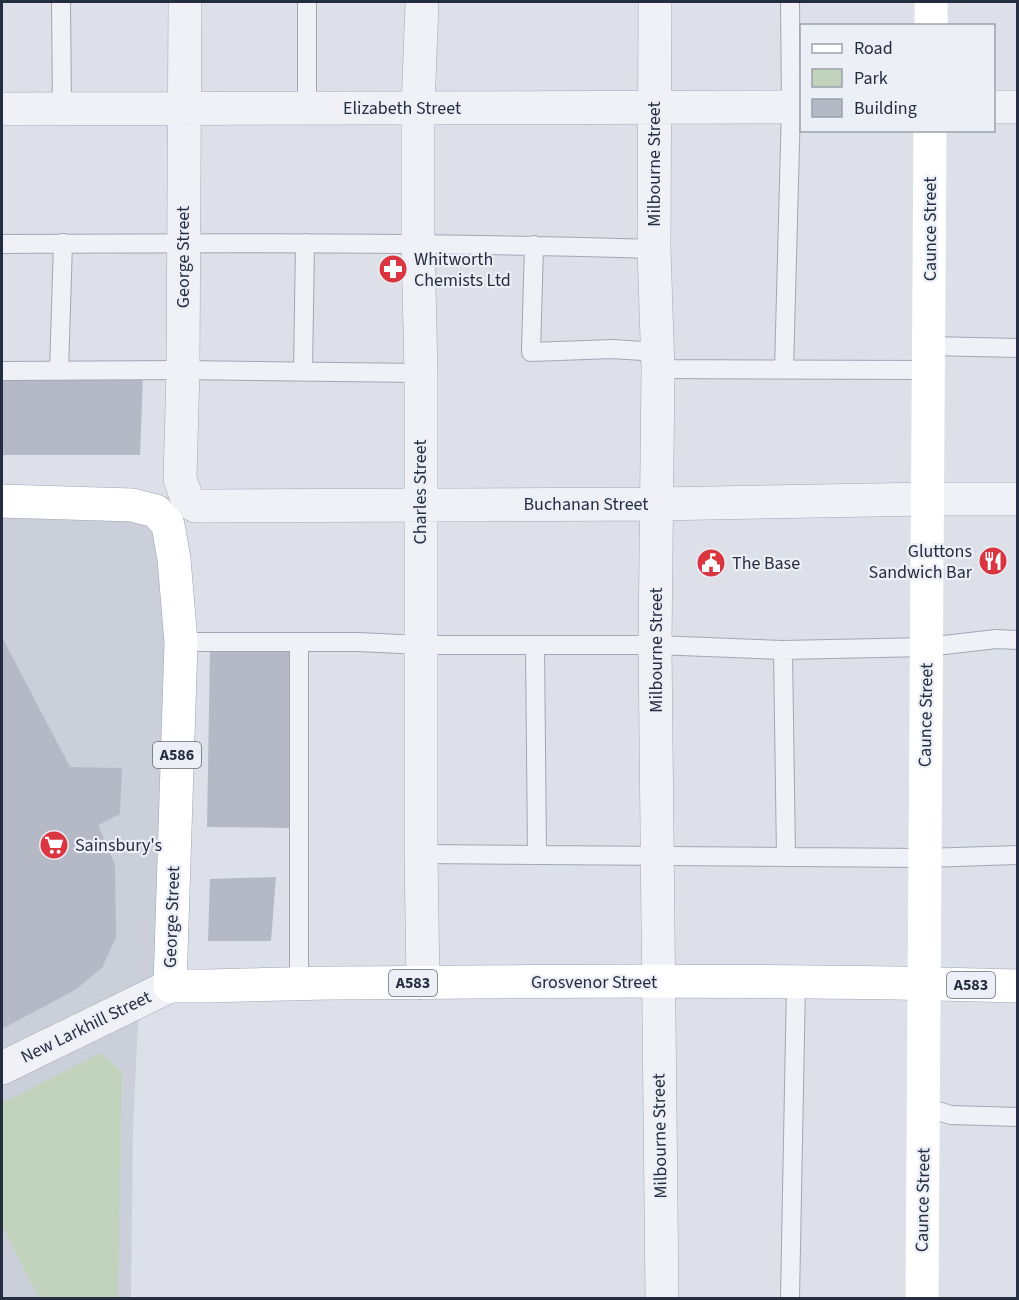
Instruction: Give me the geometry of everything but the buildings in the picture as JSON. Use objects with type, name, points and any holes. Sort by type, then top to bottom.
[{"type":"main road","points":[[931,2],[931,24]]},
{"type":"main road","name":"Caunce Street","points":[[922,1299],[930,132]]},
{"type":"main road","points":[[2,501],[132,506],[156,511],[169,533]]},
{"type":"main road","name":"George Street","points":[[169,533],[181,642],[170,986]]},
{"type":"main road","name":"Grosvenor Street","points":[[170,986],[423,982],[925,983],[1017,986]]},
{"type":"street","name":"George Street","points":[[185,2],[183,370],[180,479],[188,502],[196,506]]},
{"type":"street","name":"Charles Street","points":[[422,2],[418,108],[418,244],[421,373],[423,982]]},
{"type":"street","name":"Milbourne Street","points":[[655,2],[654,249],[657,361],[655,645],[662,1299]]},
{"type":"street","name":"Elizabeth Street","points":[[2,109],[796,107]]},
{"type":"street","points":[[995,107],[1017,107]]},
{"type":"street","name":"Buchanan Street","points":[[196,506],[657,504],[928,498],[1017,499]]},
{"type":"street","points":[[169,533],[196,506]]},
{"type":"street","name":"New Larkhill Street","points":[[2,1068],[170,986]]},
{"type":"lane","points":[[61,2],[62,109]]},
{"type":"lane","points":[[307,2],[307,108]]},
{"type":"lane","points":[[784,370],[796,107],[790,2]]},
{"type":"lane","points":[[60,371],[63,243]]},
{"type":"lane","points":[[2,244],[305,243],[534,245],[654,249]]},
{"type":"lane","points":[[303,372],[305,243]]},
{"type":"lane","points":[[534,245],[531,352],[613,349],[657,361],[784,370],[1017,348]]},
{"type":"lane","points":[[2,371],[183,370],[421,373]]},
{"type":"lane","points":[[181,642],[655,645],[783,650],[927,647],[996,639],[1017,639]]},
{"type":"lane","points":[[299,643],[299,984]]},
{"type":"lane","points":[[535,645],[537,854]]},
{"type":"lane","points":[[783,650],[786,857]]},
{"type":"lane","points":[[421,854],[925,858],[1017,855]]},
{"type":"lane","points":[[789,1299],[796,984]]},
{"type":"lane","points":[[924,1107],[951,1115],[1017,1117]]},
{"type":"shaded area","points":[[2,501],[168,525],[170,986],[139,1002],[133,1127],[131,1298],[2,1298]]},
{"type":"green space","points":[[101,1053],[122,1072],[118,1298],[39,1298],[2,1226],[2,1103]]},
{"type":"place","name":"Whitworth Chemists Ltd","points":[[393,269]]},
{"type":"place","name":"Gluttons Sandwich Bar","points":[[993,561]]},
{"type":"place","name":"The Base","points":[[711,563]]},
{"type":"place","name":"Sainsbury's","points":[[54,845]]}]
